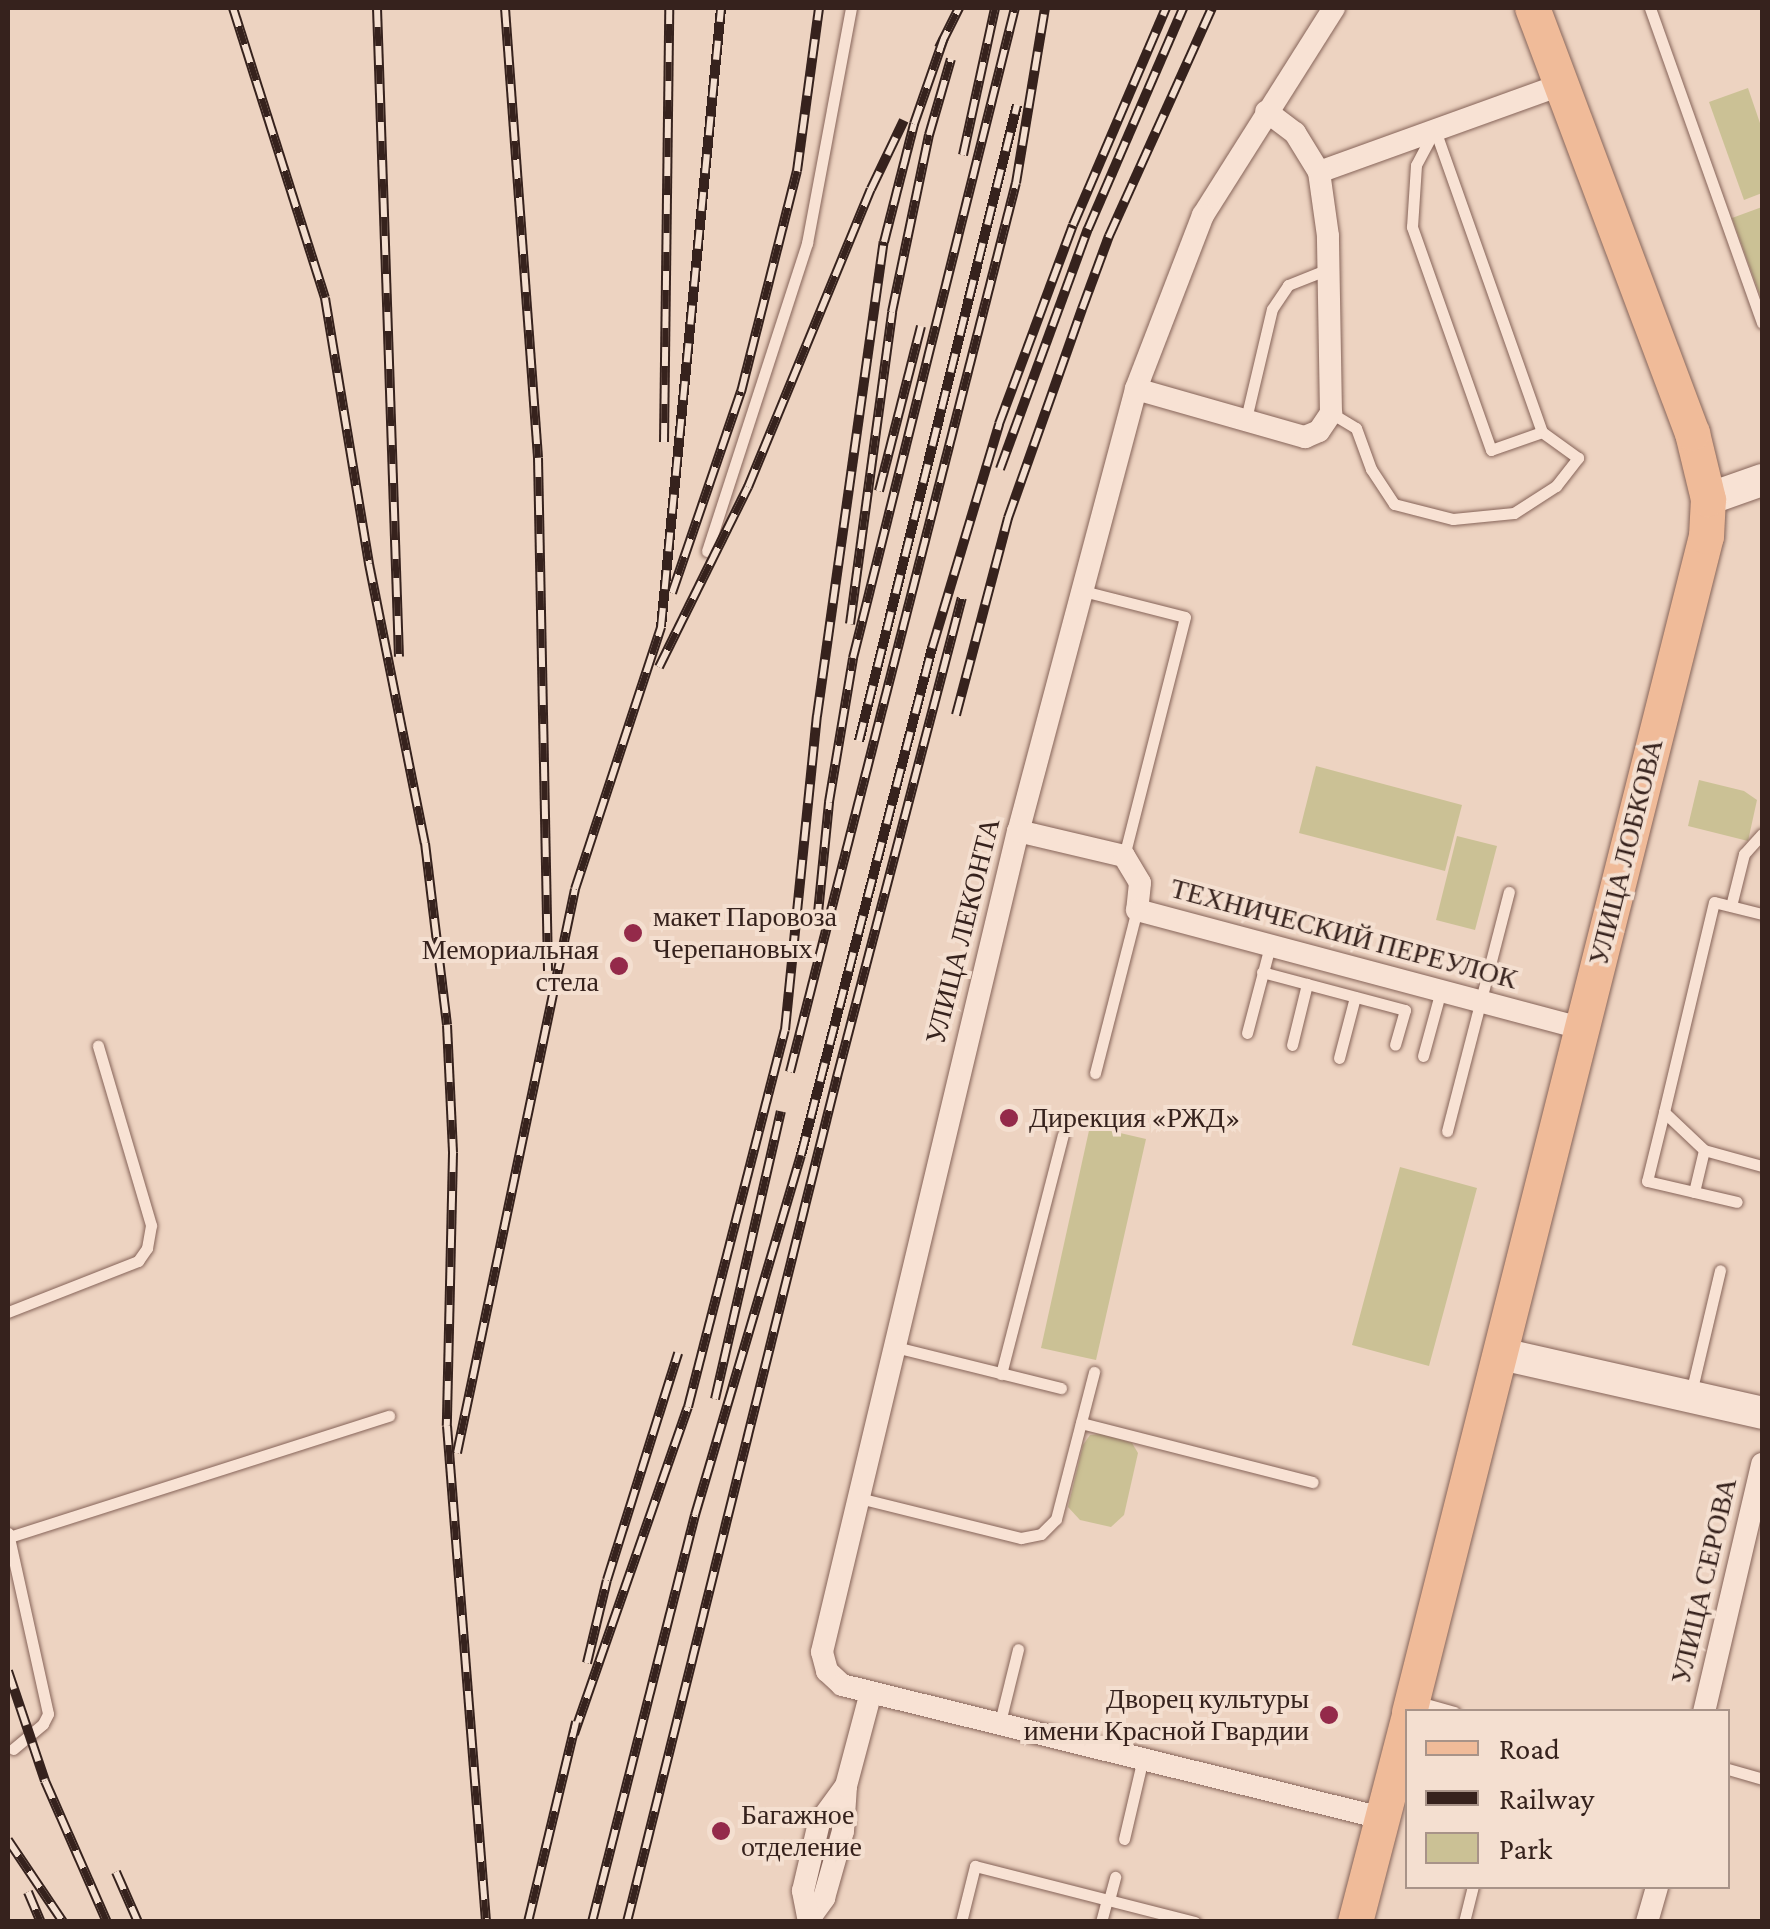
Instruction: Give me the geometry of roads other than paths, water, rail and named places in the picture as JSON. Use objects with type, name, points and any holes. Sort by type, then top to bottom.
[{"type":"main road","name":"УЛИЦА ЛОБКОВА","points":[[1410,1709],[1706,536],[1708,498],[1692,433],[1532,8]]},
{"type":"main road","name":"УЛИЦА ЛОБКОВА","points":[[1355,1922],[1389,1819],[1405,1736]]},
{"type":"street","name":"УЛИЦА ЛЕКОНТА","points":[[871,1692],[842,1685],[826,1672],[822,1652],[1018,831],[1140,378],[1203,215],[1334,8]]},
{"type":"street","points":[[1319,172],[1561,85]]},
{"type":"street","points":[[1140,378],[1245,423],[1305,437],[1319,431],[1330,413],[1328,269],[1319,172],[1295,132],[1266,111]]},
{"type":"street","points":[[1708,498],[1762,480]]},
{"type":"street","points":[[1018,831],[1124,856]]},
{"type":"street","name":"ТЕХНИЧЕСКИЙ ПЕРЕУЛОК","points":[[1124,856],[1140,883],[1137,910],[1581,1028]]},
{"type":"street","points":[[1501,1354],[1762,1413]]},
{"type":"street","name":"УЛИЦА СЕРОВА","points":[[1705,1709],[1762,1464]]},
{"type":"street","points":[[809,1920],[802,1891],[819,1823],[846,1786],[871,1692],[1389,1819]]},
{"type":"street","points":[[1647,1922],[1656,1889]]},
{"type":"lane","points":[[707,551],[807,243],[851,8]]},
{"type":"lane","points":[[1650,8],[1762,323]]},
{"type":"lane","points":[[1435,130],[1416,165],[1412,227],[1492,450],[1542,432]]},
{"type":"lane","points":[[1330,413],[1356,428],[1371,469],[1394,504],[1453,519],[1514,513],[1556,486],[1578,458],[1542,432],[1435,130]]},
{"type":"lane","points":[[1245,423],[1272,309],[1288,286],[1328,269]]},
{"type":"lane","points":[[1083,591],[1185,617],[1124,856]]},
{"type":"lane","points":[[1731,906],[1744,854],[1762,834]]},
{"type":"lane","points":[[1447,1132],[1509,892]]},
{"type":"lane","points":[[1737,1202],[1647,1181],[1714,902],[1762,914]]},
{"type":"lane","points":[[1094,1073],[1137,910]]},
{"type":"lane","points":[[1247,1033],[1270,946]]},
{"type":"lane","points":[[1262,972],[1404,1010],[1396,1045]]},
{"type":"lane","points":[[1292,1045],[1307,984]]},
{"type":"lane","points":[[1423,1056],[1440,990]]},
{"type":"lane","points":[[1340,1058],[1355,997]]},
{"type":"lane","points":[[8,1312],[138,1261],[147,1248],[151,1225],[98,1046]]},
{"type":"lane","points":[[1664,1112],[1704,1150],[1762,1166]]},
{"type":"lane","points":[[1001,1374],[1062,1135]]},
{"type":"lane","points":[[1694,1192],[1704,1150]]},
{"type":"lane","points":[[1690,1397],[1720,1270]]},
{"type":"lane","points":[[894,1347],[1061,1388]]},
{"type":"lane","points":[[859,1498],[1021,1538],[1041,1534],[1056,1519],[1094,1372]]},
{"type":"lane","points":[[10,1752],[43,1724],[48,1714],[8,1533],[390,1416]]},
{"type":"lane","points":[[1081,1423],[1313,1482]]},
{"type":"lane","points":[[1000,1722],[1018,1649]]},
{"type":"lane","points":[[8,1735],[10,1752]]},
{"type":"lane","points":[[1124,1840],[1143,1758]]},
{"type":"lane","points":[[1730,1771],[1762,1779]]},
{"type":"lane","points":[[961,1922],[975,1866],[1195,1922]]},
{"type":"lane","points":[[1102,1922],[1115,1877]]},
{"type":"lane","points":[[1464,1922],[1472,1889]]},
{"type":"railway","points":[[233,8],[325,298],[369,564],[425,843],[447,1025],[453,1153],[447,1426],[486,1922]]},
{"type":"railway","points":[[377,8],[399,657]]},
{"type":"railway","points":[[505,8],[538,458],[548,971]]},
{"type":"railway","points":[[664,442],[669,8]]},
{"type":"railway","points":[[457,1453],[575,889],[661,627],[721,8]]},
{"type":"railway","points":[[672,593],[741,392],[797,171],[819,8]]},
{"type":"railway","points":[[939,48],[959,8]]},
{"type":"railway","points":[[963,155],[995,8]]},
{"type":"railway","points":[[817,923],[829,802],[853,658],[1015,8]]},
{"type":"railway","points":[[790,1072],[1016,183],[1045,8]]},
{"type":"railway","points":[[592,1922],[695,1515],[801,1155],[932,648],[999,424],[1073,225],[1166,8]]},
{"type":"railway","points":[[1000,469],[1088,229],[1183,8]]},
{"type":"railway","points":[[956,715],[1008,518],[1082,309],[1109,236],[1212,8]]},
{"type":"railway","points":[[574,1734],[688,1407],[785,1030],[817,716],[884,242],[914,124],[944,38]]},
{"type":"railway","points":[[850,624],[892,312],[929,135],[951,59]]},
{"type":"railway","points":[[859,741],[1017,105]]},
{"type":"railway","points":[[659,667],[748,487],[871,189],[904,120]]},
{"type":"railway","points":[[879,491],[921,326]]},
{"type":"railway","points":[[627,1922],[837,1077],[962,598]]},
{"type":"railway","points":[[715,1399],[781,1111]]},
{"type":"railway","points":[[587,1663],[607,1580],[678,1353]]},
{"type":"railway","points":[[8,1671],[45,1781],[107,1922]]},
{"type":"railway","points":[[528,1922],[576,1722]]},
{"type":"railway","points":[[8,1840],[63,1922]]},
{"type":"railway","points":[[116,1872],[138,1922]]},
{"type":"railway","points":[[28,1892],[41,1922]]},
{"type":"place","name":"макет Паровоза Черепановых","points":[[633,933]]},
{"type":"place","name":"Мемориальная стела","points":[[619,966]]},
{"type":"place","name":"Дирекция «РЖД»","points":[[1009,1118]]},
{"type":"place","name":"Дворец культуры имени Красной Гвардии","points":[[1329,1715]]},
{"type":"place","name":"Багажное отделение","points":[[721,1831]]}]
